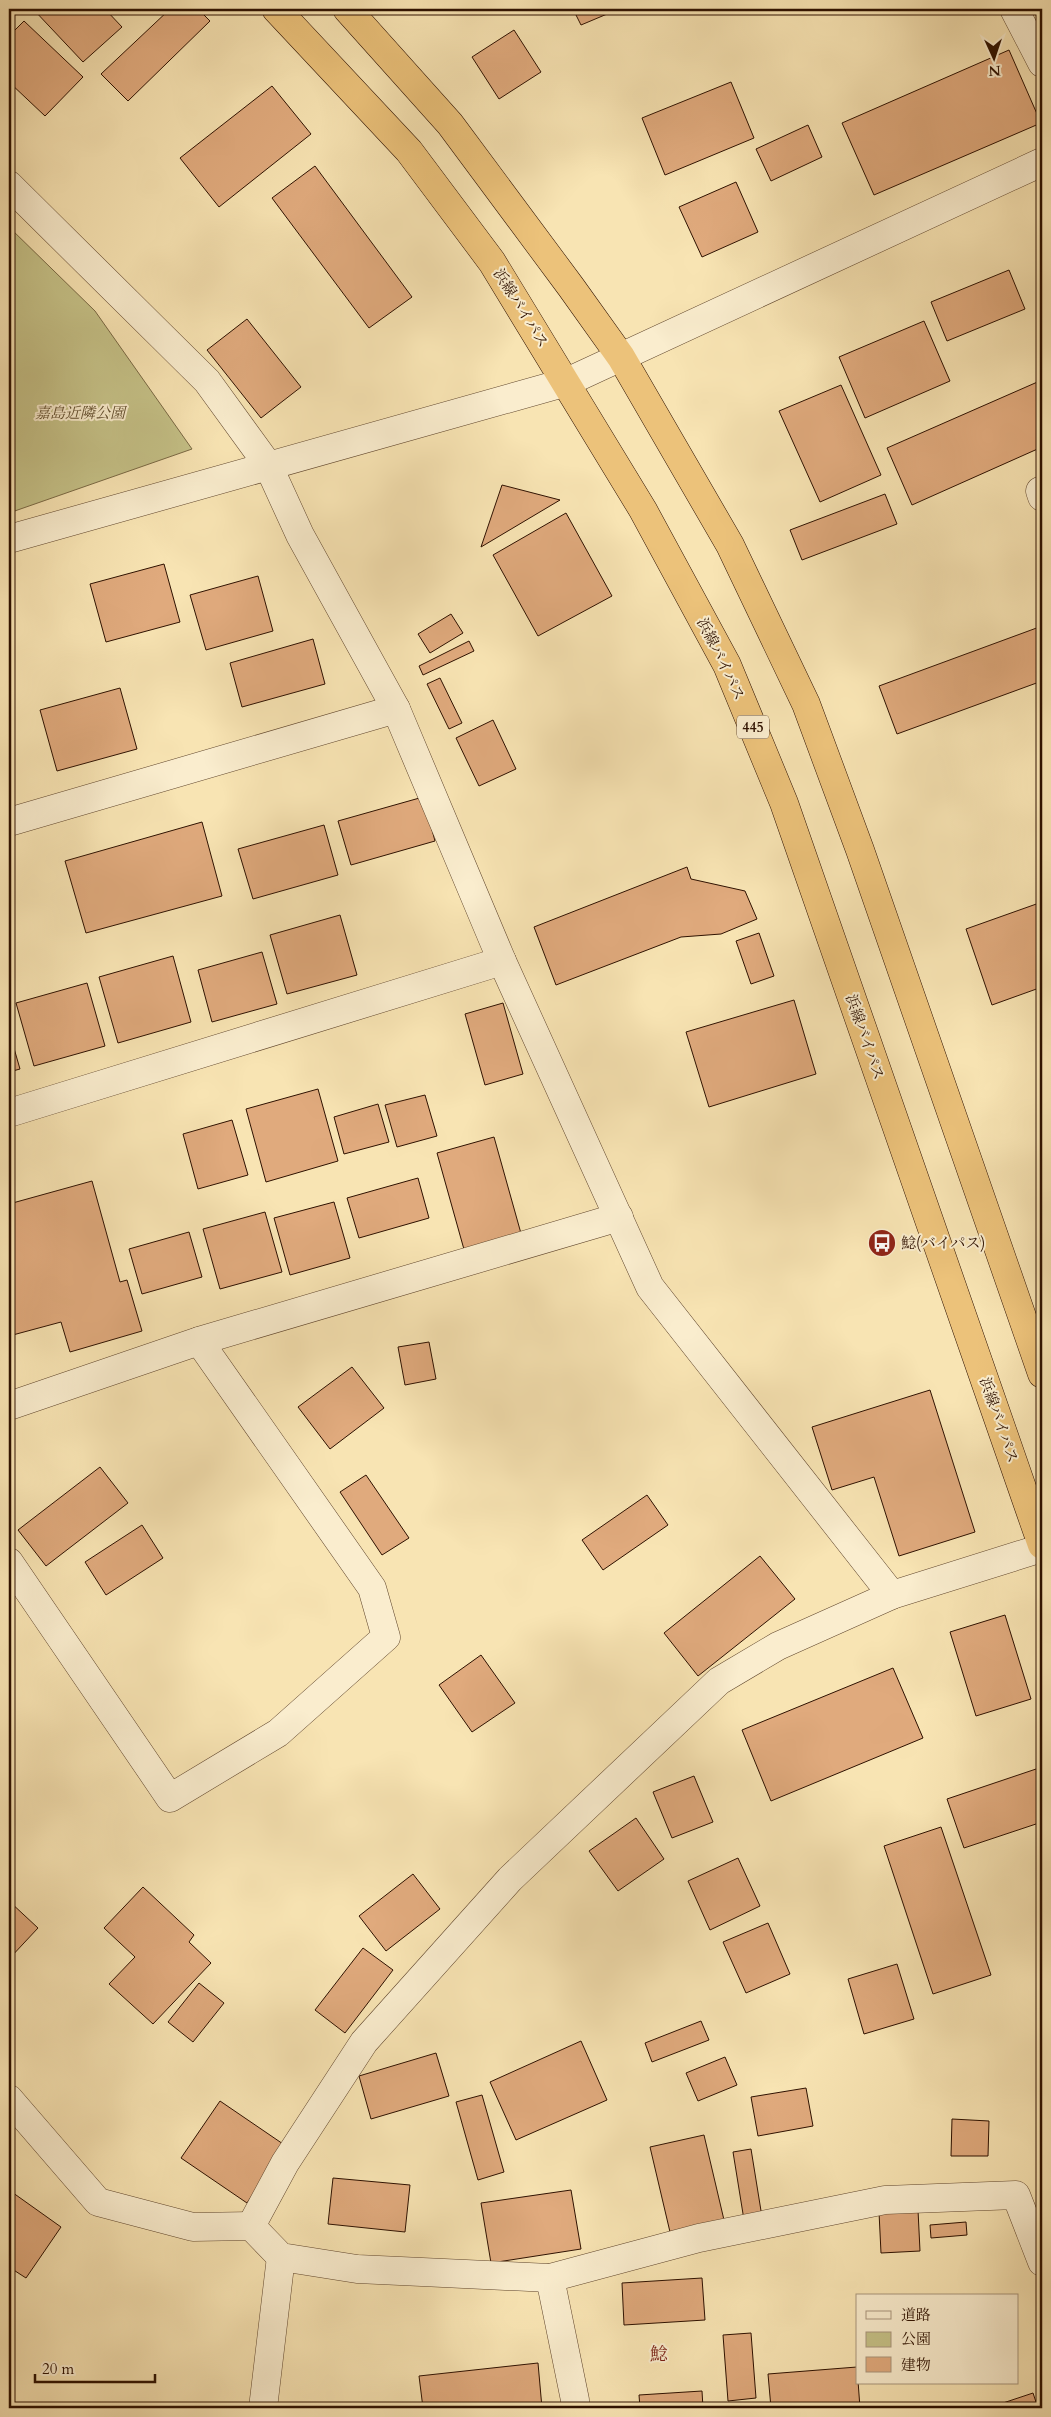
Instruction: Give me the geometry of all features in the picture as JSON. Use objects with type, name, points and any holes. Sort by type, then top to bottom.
[{"type":"highway","name":"浜線バイパス","points":[[276,9],[409,151],[492,262],[643,510],[727,665],[784,803],[1042,1546]]},
{"type":"highway","points":[[347,9],[450,124],[621,357],[730,545],[806,704],[860,850],[1042,1374]]},
{"type":"street","points":[[1014,9],[1042,63]]},
{"type":"street","points":[[9,539],[566,382],[1042,162]]},
{"type":"street","points":[[9,185],[207,381],[268,465],[300,535],[396,709],[502,961],[650,1287],[892,1595]]},
{"type":"street","points":[[1042,490],[1040,491],[1042,496]]},
{"type":"street","points":[[9,822],[396,709]]},
{"type":"street","points":[[9,1113],[502,961]]},
{"type":"street","points":[[9,1406],[200,1341],[619,1217]]},
{"type":"street","points":[[9,1562],[170,1798],[278,1732],[386,1637],[372,1588],[200,1341]]},
{"type":"street","points":[[252,2226],[285,2163],[364,2042],[510,1879],[719,1681],[778,1646],[892,1595],[1042,1546]]},
{"type":"street","points":[[9,2099],[98,2202],[193,2227],[252,2226],[281,2257],[357,2269],[550,2278],[699,2238],[885,2200],[1016,2195],[1042,2262]]},
{"type":"street","points":[[263,2408],[281,2257]]},
{"type":"street","points":[[550,2278],[575,2400],[575,2408]]},
{"type":"green space","name":"嘉島近隣公園","points":[[9,227],[95,311],[192,449],[9,513]]},
{"type":"building","points":[[33,9],[105,9],[122,27],[83,62]]},
{"type":"building","points":[[170,9],[198,9],[210,21],[128,101],[101,74]]},
{"type":"building","points":[[573,9],[619,9],[581,25]]},
{"type":"building","points":[[24,21],[83,77],[45,116],[9,82],[9,36]]},
{"type":"building","points":[[514,30],[541,72],[499,99],[472,57]]},
{"type":"building","points":[[1009,50],[1041,123],[874,195],[842,123]]},
{"type":"building","points":[[731,82],[754,138],[665,175],[642,118]]},
{"type":"building","points":[[272,86],[311,134],[219,207],[180,158]]},
{"type":"building","points":[[808,125],[822,157],[771,181],[756,149]]},
{"type":"building","points":[[315,166],[412,297],[369,328],[272,198]]},
{"type":"building","points":[[736,182],[758,232],[702,257],[679,207]]},
{"type":"building","points":[[1009,270],[1025,309],[947,341],[931,302]]},
{"type":"building","points":[[247,319],[301,387],[261,418],[207,350]]},
{"type":"building","points":[[924,321],[950,381],[865,418],[839,357]]},
{"type":"building","points":[[1042,380],[1042,447],[912,505],[887,448]]},
{"type":"building","points":[[841,385],[881,475],[820,502],[779,411]]},
{"type":"building","points":[[502,485],[560,500],[481,547]]},
{"type":"building","points":[[885,494],[897,524],[802,560],[790,530]]},
{"type":"building","points":[[566,513],[612,596],[538,636],[493,555]]},
{"type":"building","points":[[164,564],[180,622],[106,642],[90,584]]},
{"type":"building","points":[[258,576],[273,631],[206,650],[190,595]]},
{"type":"building","points":[[451,614],[463,633],[430,653],[418,634]]},
{"type":"building","points":[[1042,626],[1042,681],[897,734],[879,686]]},
{"type":"building","points":[[313,639],[325,684],[242,707],[230,663]]},
{"type":"building","points":[[469,641],[474,651],[423,675],[419,666]]},
{"type":"building","points":[[440,678],[462,723],[449,729],[427,684]]},
{"type":"building","points":[[120,688],[137,749],[57,771],[40,710]]},
{"type":"building","points":[[493,720],[516,769],[479,786],[456,738]]},
{"type":"building","points":[[423,797],[435,841],[351,865],[338,821]]},
{"type":"building","points":[[202,822],[222,896],[86,933],[65,861]]},
{"type":"building","points":[[324,825],[338,875],[253,899],[238,849]]},
{"type":"building","points":[[687,867],[691,879],[745,891],[757,919],[721,934],[681,937],[556,985],[534,927]]},
{"type":"building","points":[[1042,902],[1042,987],[992,1005],[966,929]]},
{"type":"building","points":[[340,915],[357,975],[287,994],[270,935]]},
{"type":"building","points":[[759,933],[774,976],[751,984],[736,941]]},
{"type":"building","points":[[262,952],[277,1004],[212,1022],[198,970]]},
{"type":"building","points":[[173,956],[191,1022],[118,1043],[99,977]]},
{"type":"building","points":[[87,983],[105,1046],[34,1066],[16,1003]]},
{"type":"building","points":[[794,1000],[816,1074],[709,1107],[686,1032]]},
{"type":"building","points":[[503,1003],[523,1074],[485,1085],[465,1014]]},
{"type":"building","points":[[9,1031],[20,1069],[9,1072]]},
{"type":"building","points":[[318,1089],[338,1161],[266,1182],[246,1109]]},
{"type":"building","points":[[425,1095],[437,1136],[397,1147],[385,1105]]},
{"type":"building","points":[[378,1104],[389,1142],[344,1154],[334,1117]]},
{"type":"building","points":[[232,1120],[248,1175],[198,1189],[183,1134]]},
{"type":"building","points":[[494,1137],[522,1237],[465,1253],[437,1153]]},
{"type":"building","points":[[418,1178],[429,1218],[359,1238],[347,1198]]},
{"type":"building","points":[[92,1181],[120,1282],[127,1280],[142,1331],[70,1352],[61,1322],[9,1336],[9,1204]]},
{"type":"building","points":[[334,1202],[350,1258],[290,1275],[274,1218]]},
{"type":"building","points":[[265,1212],[282,1272],[220,1289],[203,1229]]},
{"type":"building","points":[[189,1232],[202,1277],[142,1294],[129,1249]]},
{"type":"building","points":[[429,1342],[436,1379],[405,1385],[398,1347]]},
{"type":"building","points":[[352,1367],[384,1408],[330,1449],[298,1407]]},
{"type":"building","points":[[930,1390],[975,1532],[899,1556],[874,1477],[832,1490],[812,1427]]},
{"type":"building","points":[[100,1467],[128,1503],[46,1566],[18,1530]]},
{"type":"building","points":[[366,1475],[409,1538],[382,1555],[340,1492]]},
{"type":"building","points":[[647,1495],[668,1525],[603,1570],[582,1540]]},
{"type":"building","points":[[142,1525],[163,1558],[106,1595],[85,1562]]},
{"type":"building","points":[[760,1556],[795,1599],[698,1676],[664,1633]]},
{"type":"building","points":[[1005,1615],[1031,1699],[976,1716],[950,1632]]},
{"type":"building","points":[[481,1655],[515,1703],[472,1732],[439,1685]]},
{"type":"building","points":[[893,1668],[923,1738],[771,1801],[742,1730]]},
{"type":"building","points":[[1042,1767],[1042,1822],[964,1848],[947,1799]]},
{"type":"building","points":[[694,1776],[713,1822],[672,1838],[653,1792]]},
{"type":"building","points":[[636,1818],[664,1859],[618,1891],[589,1851]]},
{"type":"building","points":[[941,1827],[991,1975],[933,1994],[884,1846]]},
{"type":"building","points":[[738,1858],[760,1906],[710,1930],[688,1881]]},
{"type":"building","points":[[413,1874],[440,1909],[386,1951],[359,1916]]},
{"type":"building","points":[[143,1887],[194,1935],[189,1942],[211,1963],[153,2024],[109,1984],[135,1957],[104,1928]]},
{"type":"building","points":[[9,1901],[38,1928],[9,1959]]},
{"type":"building","points":[[768,1923],[790,1974],[746,1993],[723,1942]]},
{"type":"building","points":[[363,1948],[393,1970],[345,2033],[315,2010]]},
{"type":"building","points":[[897,1964],[914,2019],[864,2034],[848,1979]]},
{"type":"building","points":[[199,1983],[224,2003],[193,2042],[168,2022]]},
{"type":"building","points":[[701,2021],[709,2040],[652,2062],[645,2043]]},
{"type":"building","points":[[581,2041],[607,2100],[516,2140],[490,2082]]},
{"type":"building","points":[[436,2053],[449,2096],[371,2119],[359,2076]]},
{"type":"building","points":[[725,2057],[737,2085],[698,2101],[686,2073]]},
{"type":"building","points":[[806,2088],[813,2126],[758,2136],[751,2097]]},
{"type":"building","points":[[482,2095],[504,2172],[478,2180],[456,2102]]},
{"type":"building","points":[[220,2101],[286,2146],[247,2203],[181,2158]]},
{"type":"building","points":[[952,2119],[989,2121],[988,2156],[951,2156]]},
{"type":"building","points":[[704,2135],[724,2220],[670,2232],[650,2147]]},
{"type":"building","points":[[751,2149],[762,2217],[744,2220],[733,2152]]},
{"type":"building","points":[[333,2178],[410,2185],[405,2232],[328,2224]]},
{"type":"building","points":[[9,2190],[61,2227],[26,2278],[9,2267]]},
{"type":"building","points":[[571,2190],[581,2249],[491,2263],[481,2203]]},
{"type":"building","points":[[918,2210],[920,2251],[881,2253],[879,2212]]},
{"type":"building","points":[[966,2222],[967,2235],[931,2238],[930,2225]]},
{"type":"building","points":[[702,2278],[705,2320],[624,2325],[622,2283]]},
{"type":"building","points":[[751,2333],[756,2398],[728,2401],[723,2335]]},
{"type":"building","points":[[538,2363],[542,2408],[423,2408],[419,2376]]},
{"type":"building","points":[[856,2367],[856,2384],[858,2384],[860,2408],[771,2408],[768,2374]]},
{"type":"building","points":[[702,2391],[703,2408],[640,2408],[639,2395]]},
{"type":"building","points":[[1033,2393],[1038,2408],[988,2408]]},
{"type":"place","name":"鯰(バイパス)","points":[[882,1243]]},
{"type":"district","name":"鯰","points":[[659,2354]]}]
